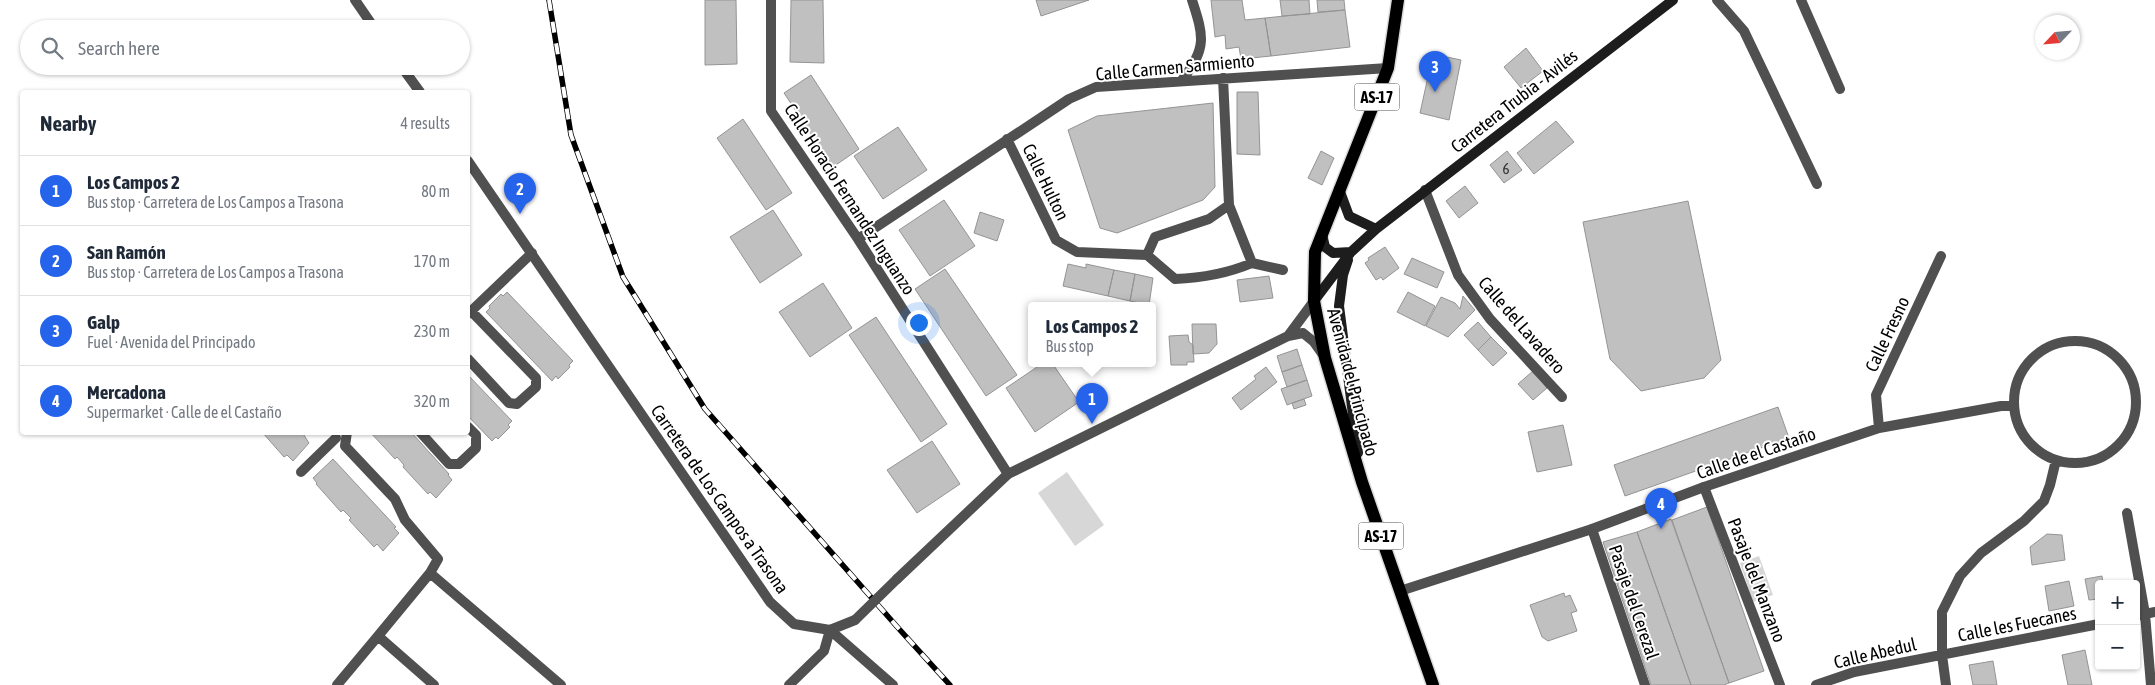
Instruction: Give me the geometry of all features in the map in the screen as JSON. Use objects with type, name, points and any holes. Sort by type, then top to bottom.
[{"type":"main road","name":"Avenida del Principado","points":[[1398,0],[1388,68],[1314,252],[1314,302],[1325,358],[1362,482],[1433,685]]},
{"type":"main road","name":"Carretera Trubia - Avilés","points":[[1314,302],[1351,252],[1376,229],[1673,0]]},
{"type":"main road","points":[[1339,189],[1349,216],[1376,229]]},
{"type":"main road","points":[[1322,231],[1325,247],[1333,253],[1351,252],[1342,275],[1338,306],[1362,482]]},
{"type":"street","points":[[354,0],[368,20]]},
{"type":"street","name":"Calle Horacio Fernandez Inguanzo","points":[[771,0],[771,111],[858,239],[1008,474]]},
{"type":"street","points":[[1182,80],[1195,63],[1203,40],[1192,0]]},
{"type":"street","points":[[1717,0],[1744,31],[1818,184]]},
{"type":"street","points":[[1801,0],[1840,89]]},
{"type":"street","name":"Calle Carmen Sarmiento","points":[[858,239],[1069,99],[1096,87],[1388,68]]},
{"type":"street","points":[[408,75],[419,90]]},
{"type":"street","points":[[1223,78],[1229,206],[1252,263]]},
{"type":"street","name":"Calle Hulton","points":[[1007,139],[1056,240],[1077,252],[1147,255]]},
{"type":"street","name":"Carretera de Los Campos a Trasona","points":[[470,164],[770,602],[794,624],[830,630]]},
{"type":"street","name":"Calle del Lavadero","points":[[1425,190],[1458,275],[1490,319],[1562,397]]},
{"type":"street","points":[[1229,206],[1209,219],[1155,237],[1147,255],[1175,279],[1213,276],[1231,272],[1252,263],[1284,270]]},
{"type":"street","points":[[470,311],[532,253]]},
{"type":"street","name":"Calle Fresno","points":[[1879,428],[1876,396],[1942,256]]},
{"type":"street","points":[[1288,336],[1314,302]]},
{"type":"street","points":[[470,313],[536,378],[536,387],[517,404],[509,403],[470,362]]},
{"type":"street","points":[[830,630],[855,620],[1008,474],[1288,336],[1304,333],[1314,342],[1325,358]]},
{"type":"street","points":[[2079,341],[2100,346],[2117,358],[2129,374],[2136,394],[2135,414],[2128,434],[2114,450],[2096,460],[2076,464],[2056,460],[2040,452],[2027,439],[2018,424],[2014,406],[2017,385],[2026,367],[2040,352],[2059,343],[2079,341]]},
{"type":"street","name":"Calle de el Castaño","points":[[1400,591],[1592,529],[1704,487],[1879,428],[2001,406],[2014,406]]},
{"type":"street","points":[[423,435],[449,464],[458,464],[476,448],[476,436],[470,429]]},
{"type":"street","points":[[301,472],[333,435],[395,499],[405,520],[438,559],[430,573],[337,685]]},
{"type":"street","points":[[345,446],[347,435]]},
{"type":"street","points":[[1946,685],[1942,655],[1942,612],[1960,576],[1981,553],[2024,521],[2044,501],[2056,460]]},
{"type":"street","name":"Pasaje del Manzano","points":[[1704,487],[1780,685]]},
{"type":"street","points":[[2127,513],[2145,614],[2151,685]]},
{"type":"street","name":"Pasaje del Cerezal","points":[[1592,529],[1646,685]]},
{"type":"street","points":[[430,573],[561,685]]},
{"type":"street","name":"Calle les Fuecanes","points":[[1942,655],[2095,625]]},
{"type":"street","points":[[789,685],[824,651],[830,630]]},
{"type":"street","points":[[830,630],[893,685]]},
{"type":"street","points":[[378,636],[434,685]]},
{"type":"street","name":"Calle Abedul","points":[[1816,685],[1854,672],[1942,655]]},
{"type":"shaded area","points":[[1067,472],[1104,525],[1075,546],[1038,493]]},
{"type":"shaded area","points":[[1759,556],[1773,595],[1753,602],[1740,563]]},
{"type":"building","points":[[705,0],[736,0],[737,64],[705,65]]},
{"type":"building","points":[[791,0],[823,0],[824,63],[790,62]]},
{"type":"building","points":[[1036,0],[1089,0],[1041,16]]},
{"type":"building","points":[[1211,0],[1242,0],[1245,20],[1265,18],[1271,56],[1241,59],[1239,47],[1226,49],[1225,35],[1215,37]]},
{"type":"building","points":[[1280,0],[1309,0],[1310,14],[1282,16]]},
{"type":"building","points":[[1317,0],[1344,0],[1345,10],[1318,12]]},
{"type":"building","points":[[1345,10],[1350,47],[1271,56],[1265,18]]},
{"type":"building","points":[[1526,48],[1543,71],[1521,88],[1504,67]]},
{"type":"building","points":[[1433,54],[1461,60],[1449,120],[1420,113]]},
{"type":"building","points":[[811,75],[859,149],[833,167],[784,93]]},
{"type":"building","points":[[1237,92],[1258,92],[1260,155],[1237,154]]},
{"type":"building","points":[[1213,103],[1215,187],[1203,200],[1117,233],[1100,228],[1068,130],[1097,116]]},
{"type":"building","points":[[743,119],[792,193],[766,210],[717,138]]},
{"type":"building","points":[[1556,121],[1574,142],[1534,174],[1517,153]]},
{"type":"building","points":[[898,127],[927,170],[883,199],[854,156]]},
{"type":"building","points":[[1321,151],[1334,158],[1322,185],[1308,178]]},
{"type":"building","points":[[1507,151],[1522,170],[1504,183],[1490,165]]},
{"type":"building","points":[[1465,186],[1478,203],[1459,218],[1446,201]]},
{"type":"building","points":[[944,200],[975,246],[930,276],[899,230]]},
{"type":"building","points":[[1688,201],[1721,360],[1704,378],[1641,391],[1610,359],[1583,222]]},
{"type":"building","points":[[773,210],[802,255],[760,283],[730,237]]},
{"type":"building","points":[[980,212],[1004,220],[997,241],[974,233]]},
{"type":"building","points":[[1385,247],[1399,268],[1383,280],[1381,277],[1376,280],[1365,263],[1369,260],[1368,258]]},
{"type":"building","points":[[1412,258],[1444,272],[1437,288],[1404,274]]},
{"type":"building","points":[[1068,264],[1086,268],[1086,264],[1114,270],[1108,296],[1063,286]]},
{"type":"building","points":[[945,269],[1017,375],[986,396],[915,289]]},
{"type":"building","points":[[1114,270],[1135,274],[1130,301],[1108,296]]},
{"type":"building","points":[[1135,274],[1153,278],[1149,302],[1130,301]]},
{"type":"building","points":[[1269,276],[1273,298],[1240,302],[1237,280]]},
{"type":"building","points":[[823,283],[852,328],[810,357],[779,312]]},
{"type":"building","points":[[507,292],[573,361],[569,365],[570,367],[558,379],[556,376],[552,381],[486,312],[490,308],[489,306],[501,294],[503,296]]},
{"type":"building","points":[[1408,292],[1435,306],[1425,326],[1397,312]]},
{"type":"building","points":[[1463,296],[1475,310],[1448,337],[1426,326],[1441,297],[1455,303],[1460,309]]},
{"type":"building","points":[[876,317],[947,424],[921,442],[849,335]]},
{"type":"building","points":[[1478,322],[1491,337],[1478,350],[1464,335]]},
{"type":"building","points":[[1192,324],[1216,324],[1217,344],[1209,353],[1193,354]]},
{"type":"building","points":[[1188,335],[1189,342],[1193,345],[1194,362],[1187,362],[1187,365],[1171,365],[1169,336]]},
{"type":"building","points":[[1491,337],[1507,353],[1493,366],[1478,350]]},
{"type":"building","points":[[1297,349],[1302,365],[1282,372],[1277,356]]},
{"type":"building","points":[[1302,365],[1307,380],[1287,387],[1282,372]]},
{"type":"building","points":[[1037,367],[1055,367],[1079,402],[1035,432],[1006,388]]},
{"type":"building","points":[[1266,367],[1277,382],[1241,410],[1232,398],[1256,379],[1254,376]]},
{"type":"building","points":[[1533,371],[1547,388],[1533,400],[1518,384]]},
{"type":"building","points":[[470,377],[512,421],[508,425],[510,427],[498,439],[496,437],[492,441],[470,418]]},
{"type":"building","points":[[1307,380],[1312,396],[1287,405],[1281,389]]},
{"type":"building","points":[[1304,399],[1306,405],[1294,409],[1292,403]]},
{"type":"building","points":[[1778,407],[1789,438],[1625,496],[1614,465]]},
{"type":"building","points":[[1563,425],[1572,465],[1537,472],[1528,432]]},
{"type":"building","points":[[265,435],[304,435],[309,443],[293,461],[287,455],[284,457]]},
{"type":"building","points":[[373,435],[414,435],[449,474],[452,480],[436,498],[430,492],[428,494],[403,467],[404,465],[397,457],[395,459]]},
{"type":"building","points":[[932,441],[960,484],[917,513],[887,470]]},
{"type":"building","points":[[333,459],[396,527],[394,528],[399,533],[383,551],[377,544],[374,547],[349,520],[351,518],[343,510],[341,512],[316,484],[313,478]]},
{"type":"building","points":[[1707,507],[1764,671],[1729,683],[1672,520]]},
{"type":"building","points":[[1671,519],[1729,683],[1724,685],[1691,685],[1637,532]]},
{"type":"building","points":[[1637,532],[1691,685],[1651,685],[1603,542]]},
{"type":"building","points":[[2047,534],[2062,535],[2065,560],[2032,565],[2030,547]]},
{"type":"building","points":[[2102,576],[2102,580],[2095,580],[2095,599],[2089,600],[2085,579]]},
{"type":"building","points":[[2069,581],[2074,606],[2049,611],[2045,586]]},
{"type":"building","points":[[1564,593],[1565,597],[1570,595],[1577,611],[1571,613],[1577,631],[1548,641],[1542,637],[1530,605]]},
{"type":"building","points":[[2085,650],[2092,685],[2068,685],[2062,655]]},
{"type":"building","points":[[1993,661],[1997,685],[1973,685],[1969,665]]},
{"type":"railway","points":[[549,0],[571,135],[623,277],[705,409],[950,685]]},
{"type":"place","name":"Galp","points":[[1435,92]]},
{"type":"place","name":"San Ramón","points":[[520,214]]},
{"type":"place","name":"Los Campos 2","points":[[1092,424]]},
{"type":"place","name":"Mercadona","points":[[1661,529]]}]
